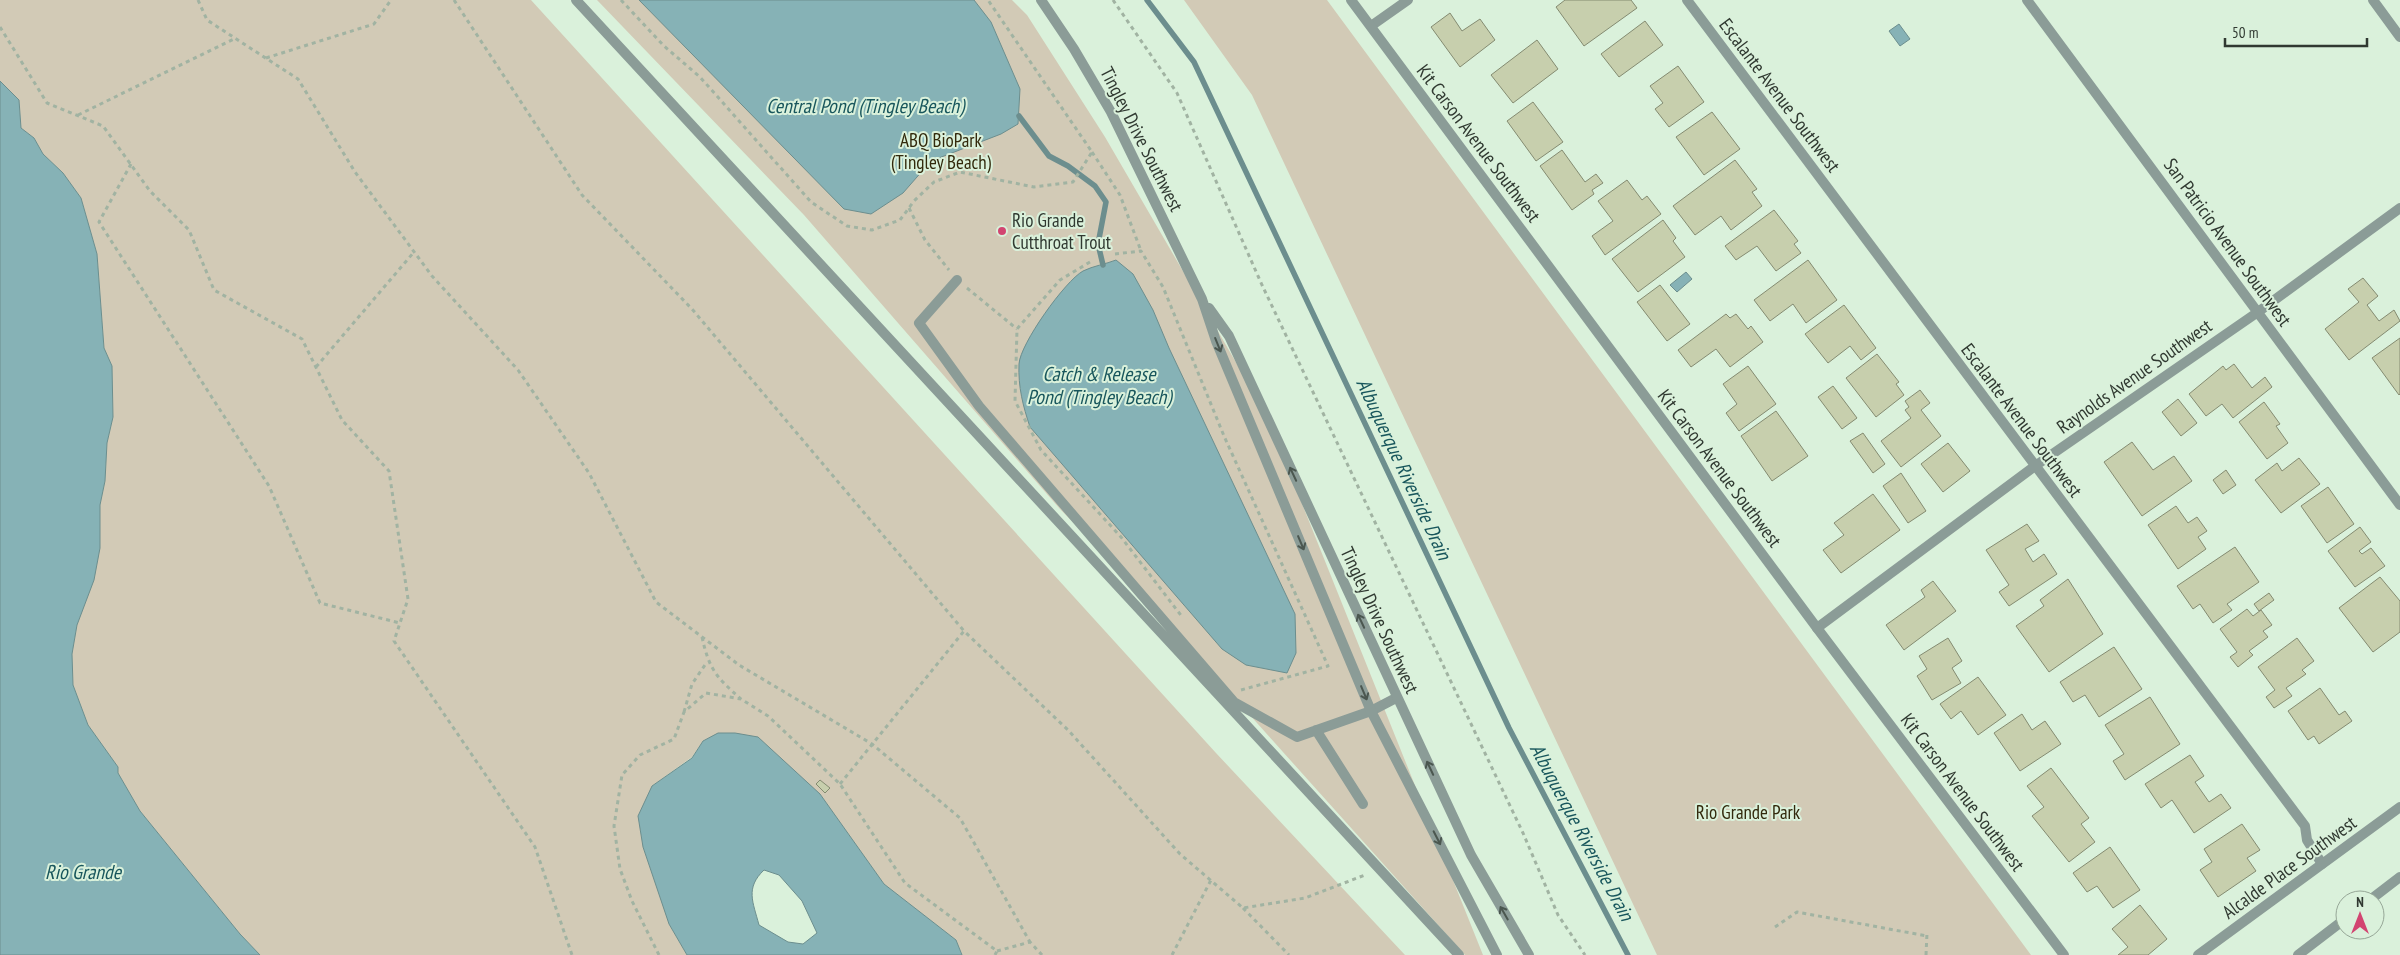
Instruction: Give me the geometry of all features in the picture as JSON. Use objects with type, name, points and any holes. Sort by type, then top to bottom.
[{"type":"street","points":[[576,0],[1459,955]]},
{"type":"street","name":"Tingley Drive Southwest","points":[[1041,0],[1074,49],[1111,112],[1202,299],[1216,341],[1371,711],[1497,955]]},
{"type":"street","name":"Kit Carson Avenue Southwest","points":[[1351,0],[1817,628],[2064,955]]},
{"type":"street","points":[[1371,26],[1408,0]]},
{"type":"street","name":"Escalante Avenue Southwest","points":[[1687,0],[2305,826],[2307,840],[2322,864]]},
{"type":"street","name":"San Patricio Avenue Southwest","points":[[2027,0],[2400,505]]},
{"type":"street","points":[[2373,0],[2400,37]]},
{"type":"street","name":"Raynolds Avenue Southwest","points":[[1817,628],[2035,466],[2258,312],[2400,208]]},
{"type":"street","points":[[957,280],[919,323],[979,406],[1234,702],[1297,737],[1371,711],[1396,698]]},
{"type":"street","name":"Tingley Drive Southwest","points":[[1202,299],[1229,336],[1396,698],[1471,854],[1528,955]]},
{"type":"street","points":[[1316,730],[1363,804]]},
{"type":"street","name":"Alcalde Place Southwest","points":[[2198,955],[2400,806]]},
{"type":"street","points":[[2383,890],[2400,877]]},
{"type":"street","points":[[2298,955],[2335,927]]},
{"type":"path","points":[[198,0],[207,20],[298,79],[356,172],[414,252],[432,276],[518,370],[589,473],[656,602],[739,665],[872,744],[960,818],[1030,942],[1042,955]]},
{"type":"path","points":[[266,58],[374,24],[391,0]]},
{"type":"path","points":[[454,0],[582,195],[692,309],[964,631],[1068,730],[1180,854],[1243,908],[1289,955]]},
{"type":"path","points":[[621,0],[664,46],[700,77],[811,202],[847,226],[872,230],[900,220],[914,201],[934,182],[960,172],[1034,187],[1073,182],[1092,152]]},
{"type":"path","points":[[988,0],[1120,195],[1142,251],[1163,287],[1224,436],[1328,666],[1240,690],[1235,684]]},
{"type":"path","points":[[1113,0],[1177,93],[1262,285],[1523,833],[1558,915],[1585,955]]},
{"type":"path","points":[[0,27],[48,103],[103,126],[150,190],[189,230],[214,290],[302,339],[342,420],[389,471],[408,599],[394,642],[534,847],[572,955]]},
{"type":"path","points":[[77,115],[236,38]]},
{"type":"path","points":[[131,164],[99,222],[269,486],[320,603],[400,623]]},
{"type":"path","points":[[1115,254],[1142,251]]},
{"type":"path","points":[[316,367],[414,252]]},
{"type":"path","points":[[1090,262],[1060,280],[1017,329],[1015,400],[1041,450],[1121,537],[1184,619]]},
{"type":"path","points":[[840,784],[964,631]]},
{"type":"path","points":[[702,636],[707,662],[721,681],[742,699],[768,716],[840,784],[905,883],[996,953],[1030,942]]},
{"type":"path","points":[[659,955],[632,901],[620,869],[614,826],[622,774],[640,755],[674,739],[692,684],[707,662]]},
{"type":"path","points":[[684,712],[706,693],[742,699]]},
{"type":"path","points":[[1243,908],[1306,898],[1366,874]]},
{"type":"path","points":[[1172,955],[1211,880]]},
{"type":"path","points":[[1775,927],[1798,912],[1927,934],[1926,955]]},
{"type":"green space","points":[[0,0],[531,0],[1216,753],[1405,955],[962,955],[956,940],[884,884],[820,794],[735,733],[703,741],[692,757],[652,786],[669,924],[687,955],[260,955],[240,934],[140,811],[118,773],[118,767],[88,725],[73,685],[72,653],[77,625],[100,548],[100,505],[105,481],[107,443],[113,417],[112,366],[104,348],[97,254],[81,198],[63,173],[43,154],[34,138],[21,128],[19,100],[0,81]]},
{"type":"green space","name":"ABQ BioPark (Tingley Beach)","points":[[597,0],[1012,0],[1027,15],[1105,137],[1266,414],[1483,955],[1465,955],[1118,568],[1060,509],[804,215]]},
{"type":"green space","name":"Rio Grande Park","points":[[1184,0],[1327,0],[2031,955],[1657,955],[1252,95]]},
{"type":"water","name":"Central Pond (Tingley Beach)","points":[[639,0],[974,0],[991,22],[1020,89],[1018,124],[1001,134],[931,161],[903,193],[871,214],[844,209]]},
{"type":"water","points":[[1899,24],[1910,39],[1900,46],[1889,31]]},
{"type":"water","name":"Rio Grande","points":[[0,81],[19,100],[21,128],[34,138],[43,154],[63,173],[81,198],[97,254],[104,348],[112,366],[113,417],[107,443],[105,481],[100,505],[100,548],[94,580],[77,625],[72,654],[73,685],[88,725],[118,767],[118,773],[140,811],[240,934],[260,955],[0,955]]},
{"type":"water","name":"Catch & Release Pond (Tingley Beach)","points":[[1116,260],[1133,274],[1153,310],[1169,348],[1295,614],[1296,653],[1287,673],[1246,665],[1222,649],[1030,427],[1021,396],[1019,381],[1019,364],[1027,342],[1055,300],[1075,277],[1087,269]]},
{"type":"water","points":[[1686,272],[1692,279],[1677,292],[1670,285]]},
{"type":"water","points":[[718,733],[735,733],[758,737],[820,794],[884,884],[956,940],[962,955],[687,955],[669,924],[643,847],[638,816],[652,786],[692,758],[703,741]],"holes":[[[764,870],[779,875],[802,901],[817,933],[803,944],[788,942],[759,925],[752,896],[754,883]]]},
{"type":"building","points":[[1565,0],[1631,0],[1637,8],[1584,46],[1556,7]]},
{"type":"building","points":[[1450,13],[1462,31],[1480,19],[1495,40],[1460,67],[1431,27]]},
{"type":"building","points":[[1645,21],[1663,45],[1619,77],[1601,54]]},
{"type":"building","points":[[1537,40],[1558,69],[1513,103],[1491,75]]},
{"type":"building","points":[[1678,66],[1704,102],[1669,127],[1655,109],[1663,103],[1650,86]]},
{"type":"building","points":[[1533,102],[1563,142],[1536,161],[1507,121]]},
{"type":"building","points":[[1712,112],[1740,149],[1704,175],[1676,137]]},
{"type":"building","points":[[1562,150],[1585,182],[1596,174],[1603,183],[1592,190],[1594,194],[1572,210],[1540,166]]},
{"type":"building","points":[[1735,160],[1757,189],[1752,192],[1762,206],[1731,230],[1721,216],[1695,235],[1673,206]]},
{"type":"building","points":[[1627,180],[1642,200],[1647,196],[1661,214],[1605,255],[1592,236],[1613,221],[1598,201]]},
{"type":"building","points":[[1774,210],[1798,241],[1794,244],[1801,253],[1776,271],[1757,246],[1736,260],[1725,246]]},
{"type":"building","points":[[1663,220],[1676,238],[1673,241],[1685,257],[1638,292],[1612,259]]},
{"type":"building","points":[[1808,260],[1837,300],[1806,323],[1793,304],[1770,321],[1754,300]]},
{"type":"building","points":[[2363,278],[2378,296],[2367,305],[2379,321],[2394,310],[2400,321],[2349,360],[2325,329],[2359,302],[2348,289]]},
{"type":"building","points":[[1660,285],[1690,324],[1667,341],[1637,302]]},
{"type":"building","points":[[1844,305],[1876,348],[1861,360],[1850,346],[1828,363],[1805,334]]},
{"type":"building","points":[[1726,314],[1730,318],[1736,314],[1748,329],[1751,326],[1763,342],[1730,367],[1716,349],[1691,367],[1678,350]]},
{"type":"building","points":[[2400,338],[2400,394],[2399,395],[2372,358]]},
{"type":"building","points":[[1877,354],[1899,382],[1896,384],[1904,395],[1876,417],[1846,378]]},
{"type":"building","points":[[2234,364],[2252,388],[2265,377],[2272,387],[2233,418],[2222,404],[2206,416],[2189,394],[2223,366],[2226,370]]},
{"type":"building","points":[[1748,366],[1776,404],[1739,431],[1726,413],[1737,404],[1723,384]]},
{"type":"building","points":[[1833,386],[1857,418],[1842,429],[1818,397]]},
{"type":"building","points":[[1920,390],[1930,403],[1921,410],[1941,436],[1901,467],[1881,441],[1911,418],[1905,410],[1909,407],[1905,401]]},
{"type":"building","points":[[2178,399],[2197,423],[2181,436],[2162,412]]},
{"type":"building","points":[[2264,402],[2280,424],[2276,426],[2288,443],[2267,459],[2239,422]]},
{"type":"building","points":[[1776,411],[1808,456],[1772,481],[1741,436]]},
{"type":"building","points":[[1863,433],[1885,464],[1873,473],[1850,441]]},
{"type":"building","points":[[2132,442],[2153,470],[2174,456],[2192,481],[2142,516],[2104,462]]},
{"type":"building","points":[[1948,443],[1970,471],[1943,492],[1921,464]]},
{"type":"building","points":[[2299,458],[2320,484],[2281,513],[2255,480],[2277,463],[2282,471]]},
{"type":"building","points":[[2226,470],[2236,485],[2223,494],[2213,480]]},
{"type":"building","points":[[1901,473],[1926,511],[1908,523],[1883,486]]},
{"type":"building","points":[[2328,487],[2354,524],[2327,543],[2301,506]]},
{"type":"building","points":[[1873,494],[1900,530],[1841,573],[1823,550],[1844,535],[1834,523]]},
{"type":"building","points":[[2176,506],[2188,523],[2197,517],[2207,531],[2198,537],[2206,549],[2178,569],[2148,525]]},
{"type":"building","points":[[2027,524],[2039,541],[2025,549],[2033,562],[2044,554],[2057,574],[2009,606],[1999,592],[2009,585],[1986,550]]},
{"type":"building","points":[[2360,527],[2371,542],[2359,551],[2362,554],[2371,548],[2385,566],[2355,587],[2328,551]]},
{"type":"building","points":[[2235,547],[2259,582],[2227,604],[2232,610],[2213,623],[2200,604],[2193,609],[2177,586]]},
{"type":"building","points":[[2380,577],[2400,601],[2400,632],[2373,652],[2339,608]]},
{"type":"building","points":[[2068,579],[2103,634],[2049,672],[2016,626],[2044,606],[2040,600]]},
{"type":"building","points":[[1933,581],[1956,611],[1904,650],[1886,625],[1925,597],[1921,590]]},
{"type":"building","points":[[2269,593],[2274,600],[2259,611],[2254,604]]},
{"type":"building","points":[[2247,609],[2253,616],[2261,610],[2272,625],[2263,631],[2268,637],[2249,651],[2253,655],[2238,667],[2230,657],[2237,652],[2220,629]]},
{"type":"building","points":[[1948,638],[1962,661],[1952,668],[1961,683],[1932,700],[1917,676],[1927,669],[1919,656]]},
{"type":"building","points":[[2297,638],[2314,661],[2302,670],[2306,674],[2286,688],[2292,696],[2274,708],[2266,697],[2275,690],[2258,667]]},
{"type":"building","points":[[2114,647],[2142,689],[2099,717],[2085,695],[2073,702],[2060,682]]},
{"type":"building","points":[[1978,677],[2006,715],[1978,735],[1961,711],[1951,719],[1940,704]]},
{"type":"building","points":[[2320,688],[2339,715],[2345,711],[2352,721],[2319,744],[2314,736],[2308,740],[2288,711]]},
{"type":"building","points":[[2150,697],[2180,744],[2125,780],[2113,761],[2124,754],[2105,725]]},
{"type":"building","points":[[2022,714],[2032,730],[2045,721],[2061,744],[2020,771],[1994,733]]},
{"type":"building","points":[[2190,755],[2204,776],[2195,782],[2209,802],[2221,794],[2231,808],[2194,833],[2172,800],[2161,808],[2145,784]]},
{"type":"building","points":[[2051,768],[2089,818],[2081,824],[2095,842],[2069,862],[2032,816],[2044,807],[2027,786]]},
{"type":"building","points":[[820,780],[830,788],[825,793],[816,784]]},
{"type":"building","points":[[2242,824],[2260,850],[2247,858],[2256,871],[2218,897],[2200,870],[2212,862],[2204,849]]},
{"type":"building","points":[[2110,847],[2140,890],[2113,908],[2097,886],[2087,892],[2073,873]]},
{"type":"building","points":[[2140,905],[2167,939],[2148,955],[2118,955],[2128,947],[2112,929]]},
{"type":"waterway","name":"Albuquerque Riverside Drain","points":[[1147,0],[1194,62],[1509,728],[1628,955]]},
{"type":"waterway","points":[[1019,116],[1049,156],[1068,166],[1095,186],[1106,202],[1098,244],[1103,265]]},
{"type":"place","name":"Rio Grande Cutthroat Trout","points":[[1002,231]]}]
